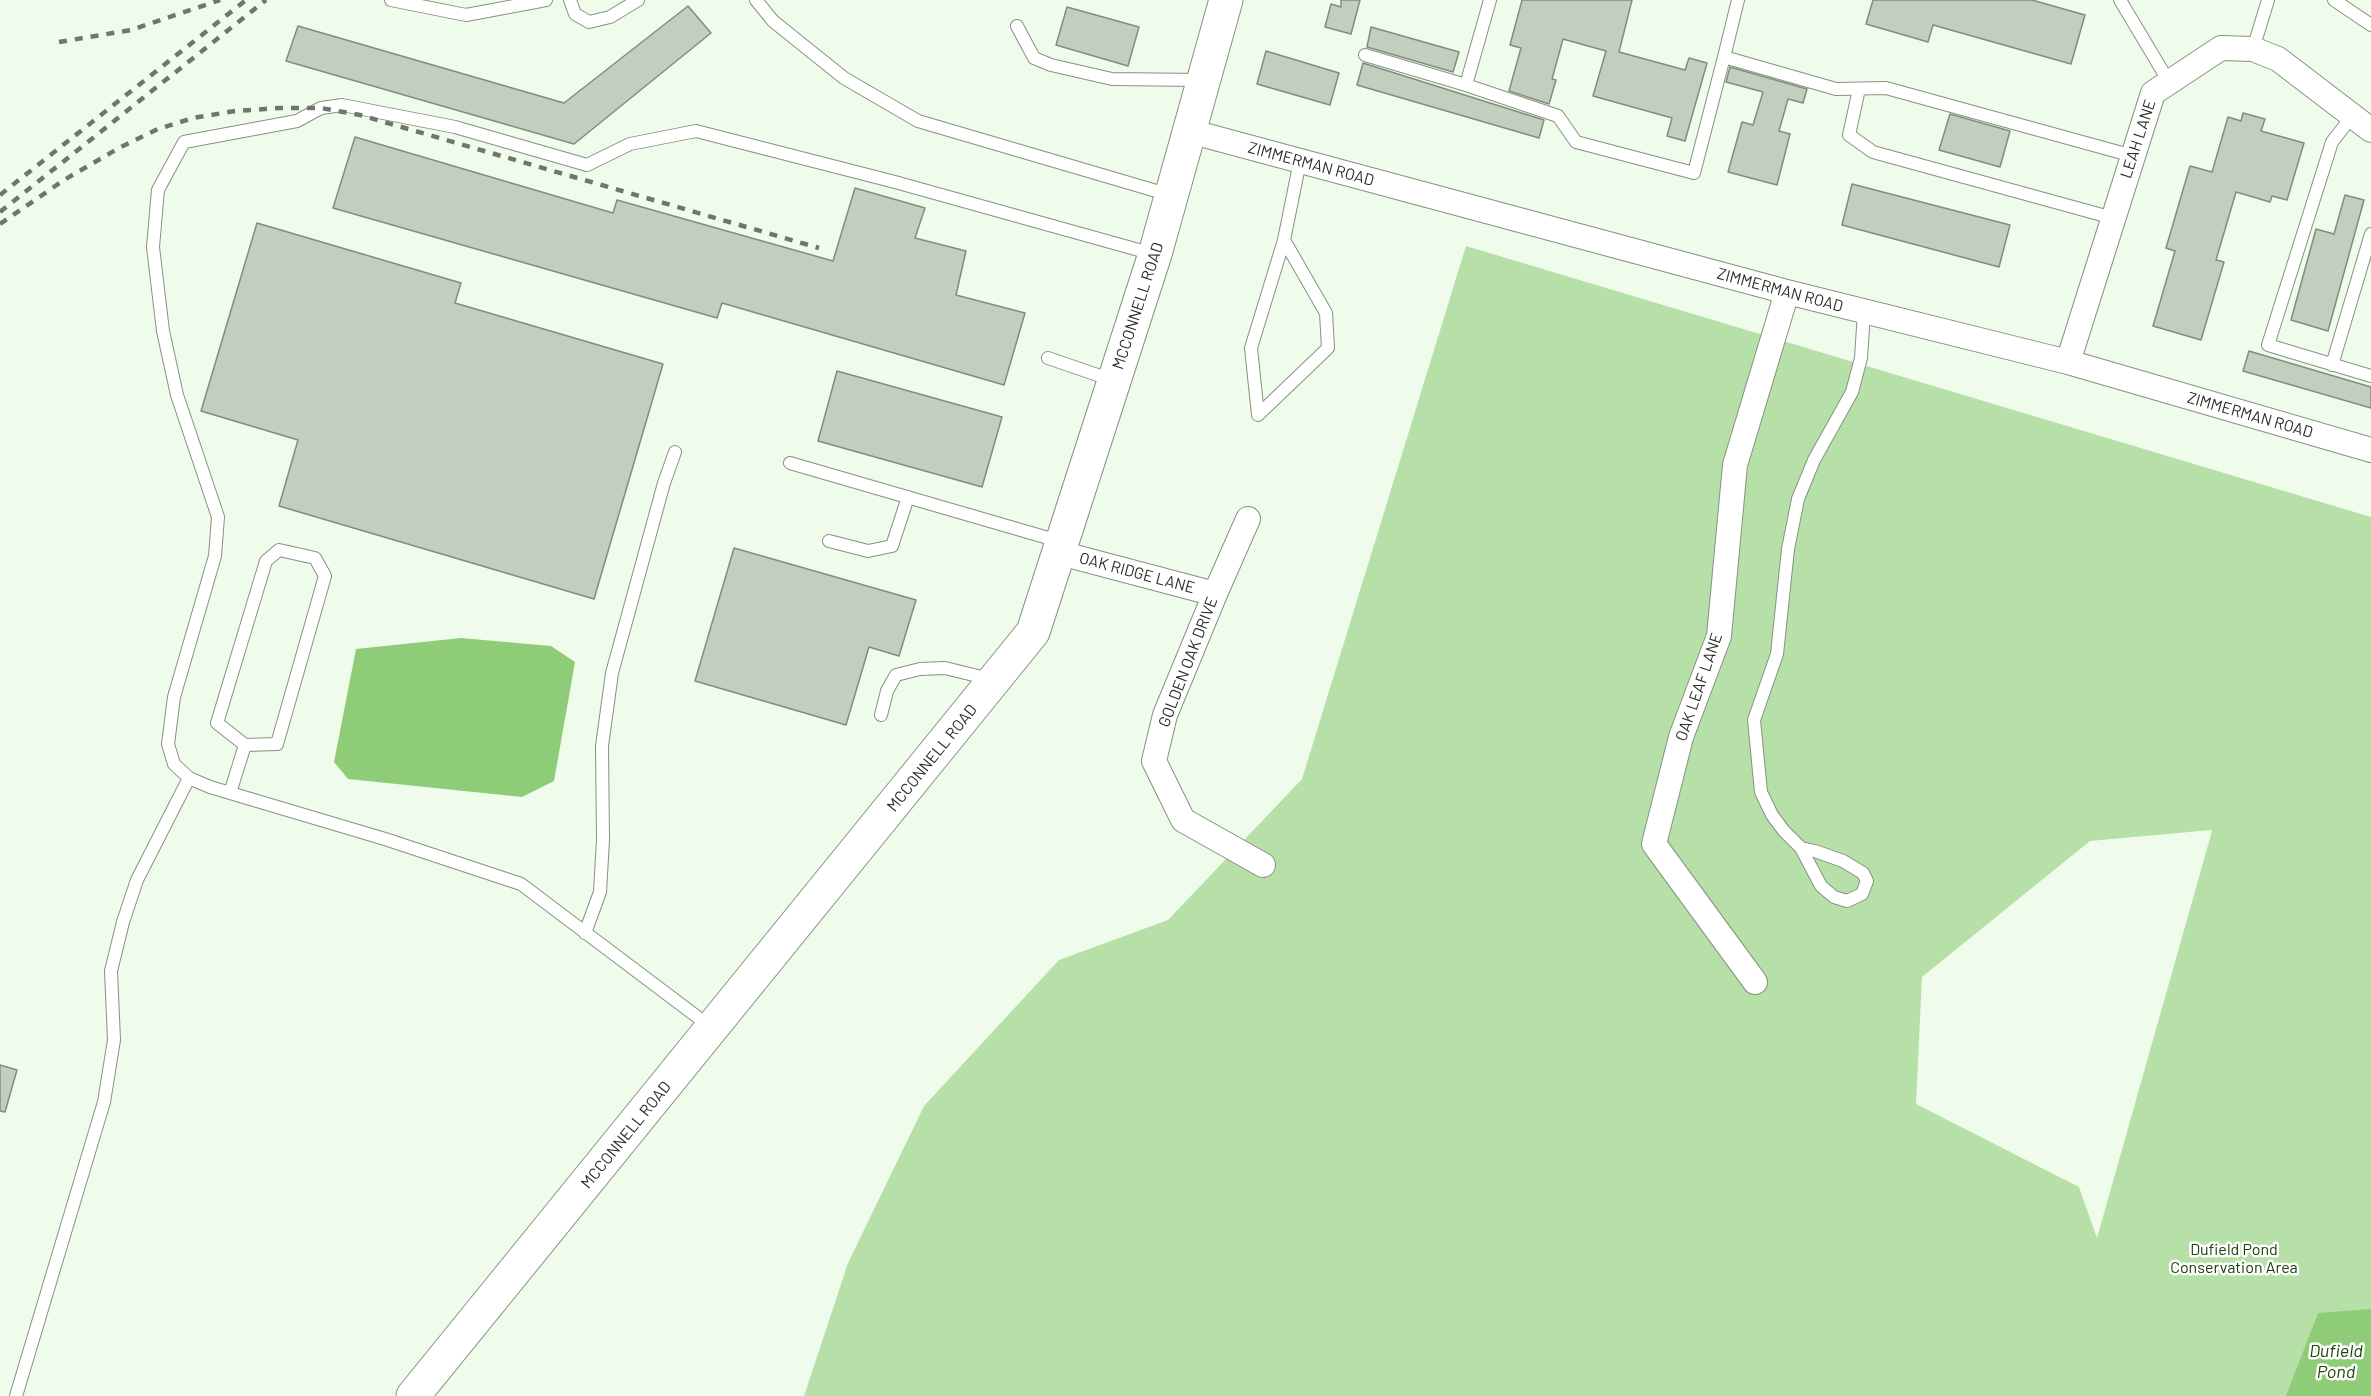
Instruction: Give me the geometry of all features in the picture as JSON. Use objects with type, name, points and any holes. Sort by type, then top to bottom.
[{"type":"street","name":"MCCONNELL ROAD","points":[[413,1396],[1033,632],[1155,254],[1226,0]]},
{"type":"street","name":"LEAH LANE","points":[[2068,362],[2153,93],[2221,48],[2253,49],[2278,59],[2362,122]]},
{"type":"street","name":"ZIMMERMAN ROAD","points":[[1190,131],[1787,292],[2068,362],[2371,450]]},
{"type":"street","name":"OAK LEAF LANE","points":[[1755,982],[1654,844],[1681,737],[1719,636],[1735,465],[1787,292]]},
{"type":"street","name":"GOLDEN OAK DRIVE","points":[[1248,519],[1165,715],[1154,761],[1183,820],[1263,865]]},
{"type":"street","name":"OAK RIDGE LANE","points":[[1062,548],[1215,594]]},
{"type":"lane","points":[[391,0],[466,15],[546,0]]},
{"type":"lane","points":[[570,0],[575,14],[589,22],[610,17],[638,0]]},
{"type":"lane","points":[[756,0],[773,21],[844,78],[918,121],[1172,195]]},
{"type":"lane","points":[[1466,85],[1490,0]]},
{"type":"lane","points":[[1365,55],[1466,85],[1558,116],[1576,142],[1694,173],[1738,0]]},
{"type":"lane","points":[[2120,0],[2169,82]]},
{"type":"lane","points":[[2253,49],[2268,0]]},
{"type":"lane","points":[[2334,0],[2371,25]]},
{"type":"lane","points":[[1017,26],[1034,58],[1051,65],[1112,80],[1204,80]]},
{"type":"lane","points":[[1724,57],[1836,89],[1886,88],[2133,156]]},
{"type":"lane","points":[[1859,89],[1849,135],[1873,152],[2113,218]]},
{"type":"lane","points":[[713,1028],[521,884],[385,839],[230,794],[189,778],[174,764],[168,744],[174,697],[215,556],[218,517],[177,395],[163,331],[153,247],[158,190],[184,142],[297,121],[321,108],[342,105],[455,127],[587,165],[630,144],[696,131],[895,182],[1155,254]]},
{"type":"lane","points":[[2362,122],[2332,142],[2268,345],[2371,376]]},
{"type":"lane","points":[[1284,240],[1326,313],[1328,348],[1258,415],[1251,348],[1284,240],[1300,161]]},
{"type":"lane","points":[[2332,365],[2371,234]]},
{"type":"lane","points":[[1801,848],[1815,850],[1843,861],[1863,873],[1867,881],[1862,894],[1847,901],[1834,897],[1821,886],[1801,848],[1772,815],[1761,792],[1754,720],[1777,654],[1788,549],[1798,499],[1814,460],[1852,392],[1861,358],[1864,312]]},
{"type":"lane","points":[[1047,358],[1113,380]]},
{"type":"lane","points":[[585,933],[600,892],[603,840],[602,746],[612,673],[664,483],[675,452]]},
{"type":"lane","points":[[790,464],[908,497],[1062,548]]},
{"type":"lane","points":[[829,541],[868,551],[892,546],[908,497]]},
{"type":"lane","points":[[279,550],[315,558],[325,576],[277,744],[245,745],[217,723],[266,561],[279,550]]},
{"type":"lane","points":[[881,715],[886,691],[896,675],[920,669],[945,668],[994,680]]},
{"type":"lane","points":[[230,794],[245,745]]},
{"type":"lane","points":[[16,1396],[104,1102],[114,1040],[111,971],[123,922],[137,880],[189,778]]},
{"type":"green space","name":"Dufield Pond Conservation Area","points":[[1466,246],[2371,517],[2371,1396],[804,1396],[848,1263],[924,1106],[1059,960],[1168,920],[1302,779]],"holes":[[[2212,831],[2097,1238],[2079,1187],[1916,1104],[1922,977],[2090,841]]]},
{"type":"water","points":[[461,638],[551,646],[575,662],[554,781],[522,797],[348,779],[334,762],[356,649]]},
{"type":"water","name":"Dufield Pond","points":[[2371,1309],[2371,1396],[2286,1396],[2318,1313]]},
{"type":"building","points":[[1341,0],[1360,0],[1351,34],[1325,27],[1331,4],[1341,7]]},
{"type":"building","points":[[1522,0],[1632,0],[1619,52],[1685,70],[1689,58],[1707,63],[1685,141],[1667,136],[1672,118],[1593,96],[1606,51],[1563,39],[1552,79],[1556,80],[1549,104],[1509,91],[1521,48],[1510,45]]},
{"type":"building","points":[[1873,0],[2032,0],[2085,15],[2071,64],[1933,25],[1928,42],[1866,24]]},
{"type":"building","points":[[688,6],[711,33],[574,144],[286,61],[298,26],[564,103]]},
{"type":"building","points":[[1067,7],[1139,27],[1128,66],[1056,45]]},
{"type":"building","points":[[1371,27],[1459,52],[1453,72],[1367,47]]},
{"type":"building","points":[[1266,51],[1339,73],[1330,105],[1257,84]]},
{"type":"building","points":[[1363,63],[1544,120],[1539,138],[1357,85]]},
{"type":"building","points":[[1730,67],[1807,89],[1803,103],[1788,99],[1779,131],[1790,134],[1777,185],[1728,172],[1742,122],[1753,125],[1763,92],[1726,82]]},
{"type":"building","points":[[2243,113],[2265,119],[2261,131],[2304,143],[2287,200],[2272,196],[2270,202],[2236,192],[2216,260],[2224,262],[2201,340],[2153,326],[2175,251],[2166,248],[2190,166],[2212,172],[2228,117],[2241,121]]},
{"type":"building","points":[[1950,114],[2010,131],[2000,167],[1939,150]]},
{"type":"building","points":[[355,137],[613,213],[617,200],[833,261],[855,188],[925,208],[915,238],[966,251],[956,295],[1025,313],[1004,385],[722,303],[717,318],[333,208]]},
{"type":"building","points":[[1852,184],[2010,225],[1999,267],[1842,225]]},
{"type":"building","points":[[2345,195],[2364,200],[2328,331],[2291,320],[2316,229],[2334,234]]},
{"type":"building","points":[[257,223],[461,283],[455,303],[663,364],[594,599],[279,506],[298,440],[201,411]]},
{"type":"building","points":[[2249,351],[2371,387],[2371,408],[2243,371]]},
{"type":"building","points":[[837,371],[1002,417],[982,487],[818,441]]},
{"type":"building","points":[[734,548],[916,600],[899,656],[869,647],[846,725],[695,681]]},
{"type":"building","points":[[0,1065],[17,1070],[5,1112],[0,1111]]},
{"type":"railway","points":[[59,42],[131,30],[220,0]]},
{"type":"railway","points":[[0,195],[246,0]]},
{"type":"railway","points":[[0,212],[266,0]]},
{"type":"railway","points":[[0,224],[64,180],[119,148],[158,129],[193,118],[235,111],[321,108],[360,115],[819,248]]}]
